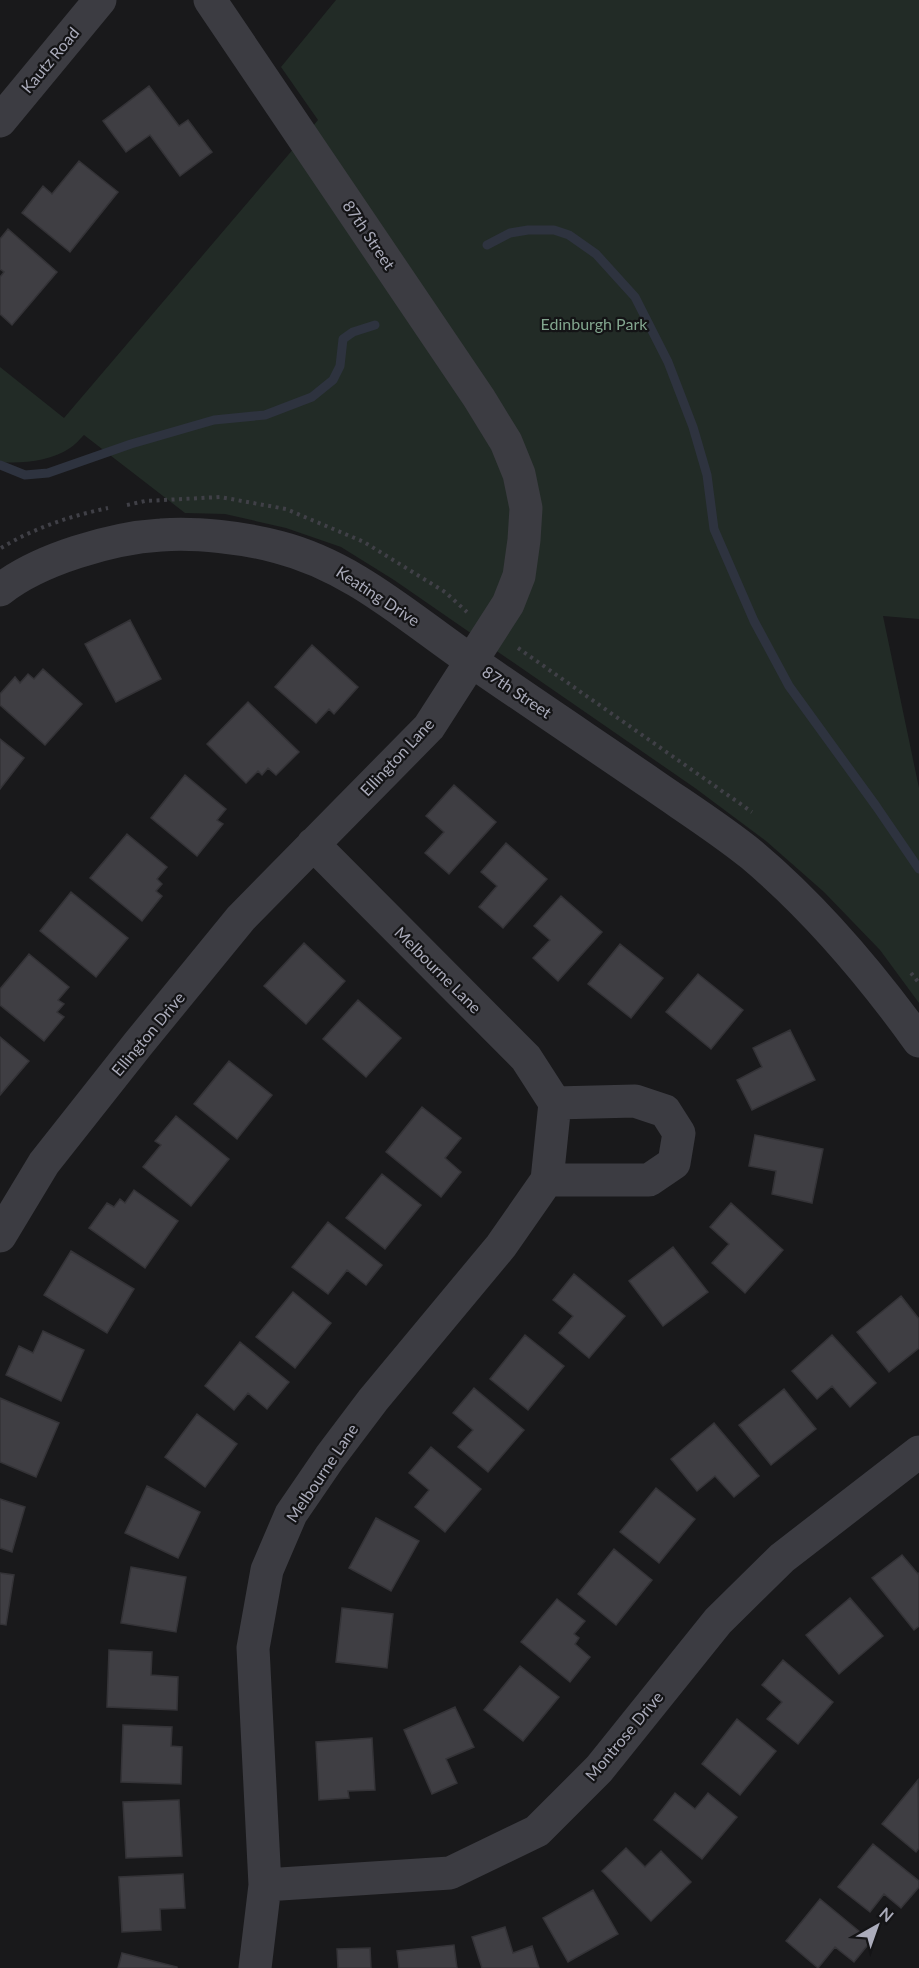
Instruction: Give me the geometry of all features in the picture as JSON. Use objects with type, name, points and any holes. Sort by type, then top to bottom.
[{"type":"street","name":"Kautz Road","points":[[0,121],[100,0]]},
{"type":"street","name":"87th Street","points":[[210,0],[479,398],[506,442],[519,474],[526,508],[519,576],[508,604],[471,661],[700,817],[751,855],[795,894],[839,940],[885,994],[919,1041]]},
{"type":"street","name":"Keating Drive","points":[[0,590],[48,563],[102,545],[162,535],[222,537],[278,547],[335,568],[388,600],[471,661]]},
{"type":"street","name":"Ellington Lane","points":[[312,844],[429,727],[471,661]]},
{"type":"street","name":"Melbourne Lane","points":[[255,1968],[265,1885],[253,1648],[267,1570],[291,1514],[330,1457],[373,1400],[501,1246],[547,1180],[555,1103],[526,1058],[312,844]]},
{"type":"street","name":"Ellington Drive","points":[[0,1236],[44,1162],[241,918],[312,844]]},
{"type":"street","points":[[547,1180],[649,1180],[674,1163],[679,1133],[665,1111],[635,1101],[555,1103]]},
{"type":"street","name":"Montrose Drive","points":[[265,1885],[450,1873],[537,1831],[599,1769],[717,1621],[783,1558],[919,1452]]},
{"type":"green space","name":"Edinburgh Park","points":[[336,0],[919,0],[919,619],[883,616],[919,788],[919,1003],[880,950],[824,892],[766,841],[695,788],[394,580],[341,547],[286,528],[225,514],[185,513],[84,435],[72,447],[45,459],[0,462],[0,367],[64,418],[318,120],[281,67]]},
{"type":"building","points":[[149,86],[179,126],[188,120],[212,152],[180,176],[150,135],[126,152],[103,121]]},
{"type":"building","points":[[79,161],[118,192],[70,252],[22,213],[43,186],[52,194]]},
{"type":"building","points":[[8,229],[57,272],[12,325],[0,314],[0,277],[4,272],[0,269],[0,239]]},
{"type":"building","points":[[130,620],[161,679],[116,702],[85,644]]},
{"type":"building","points":[[312,645],[358,687],[334,714],[329,709],[316,723],[275,687]]},
{"type":"building","points":[[43,669],[82,704],[45,745],[0,705],[0,694],[15,677],[20,683],[28,674],[34,679]]},
{"type":"building","points":[[248,702],[299,752],[276,775],[268,768],[262,775],[258,771],[246,783],[207,744]]},
{"type":"building","points":[[0,739],[24,758],[0,789]]},
{"type":"building","points":[[185,775],[226,809],[217,820],[223,824],[197,856],[151,818]]},
{"type":"building","points":[[454,785],[496,822],[449,874],[425,853],[444,832],[426,816]]},
{"type":"building","points":[[127,834],[167,867],[157,879],[162,884],[156,891],[162,896],[142,921],[90,878]]},
{"type":"building","points":[[506,843],[547,879],[503,928],[479,907],[497,886],[481,872]]},
{"type":"building","points":[[71,892],[128,938],[96,977],[40,931]]},
{"type":"building","points":[[561,896],[602,932],[558,981],[533,958],[550,940],[534,926]]},
{"type":"building","points":[[304,943],[345,981],[306,1024],[264,986]]},
{"type":"building","points":[[620,944],[663,978],[631,1018],[588,984]]},
{"type":"building","points":[[29,954],[69,987],[58,1000],[64,1004],[57,1012],[64,1017],[44,1041],[0,1005],[0,989]]},
{"type":"building","points":[[698,974],[743,1010],[711,1049],[666,1012]]},
{"type":"building","points":[[358,1000],[401,1038],[366,1077],[323,1039]]},
{"type":"building","points":[[790,1030],[815,1080],[752,1110],[737,1080],[762,1067],[753,1048]]},
{"type":"building","points":[[0,1037],[29,1061],[0,1095]]},
{"type":"building","points":[[229,1061],[272,1095],[237,1139],[194,1104]]},
{"type":"building","points":[[422,1107],[461,1138],[445,1158],[461,1172],[441,1197],[386,1152]]},
{"type":"building","points":[[176,1116],[229,1159],[191,1206],[143,1167],[161,1145],[155,1141]]},
{"type":"building","points":[[755,1135],[823,1149],[812,1203],[772,1194],[776,1171],[749,1166]]},
{"type":"building","points":[[382,1174],[421,1205],[385,1249],[346,1218]]},
{"type":"building","points":[[134,1190],[178,1221],[145,1268],[89,1228],[107,1203],[114,1207],[120,1199],[125,1203]]},
{"type":"building","points":[[731,1203],[783,1250],[745,1293],[712,1263],[729,1244],[710,1227]]},
{"type":"building","points":[[328,1222],[382,1265],[366,1285],[347,1270],[328,1294],[292,1267]]},
{"type":"building","points":[[673,1247],[708,1292],[663,1326],[629,1281]]},
{"type":"building","points":[[71,1251],[134,1289],[107,1333],[44,1295]]},
{"type":"building","points":[[574,1274],[625,1316],[589,1358],[559,1333],[573,1316],[553,1300]]},
{"type":"building","points":[[293,1292],[331,1323],[295,1368],[256,1337]]},
{"type":"building","points":[[901,1296],[919,1319],[919,1348],[889,1372],[857,1332]]},
{"type":"building","points":[[43,1331],[84,1350],[61,1401],[6,1375],[19,1346],[33,1353]]},
{"type":"building","points":[[525,1335],[564,1366],[528,1410],[490,1379]]},
{"type":"building","points":[[832,1335],[876,1383],[850,1407],[832,1386],[817,1399],[792,1371]]},
{"type":"building","points":[[240,1342],[289,1382],[267,1409],[248,1393],[234,1410],[205,1386]]},
{"type":"building","points":[[474,1388],[524,1430],[488,1472],[458,1447],[473,1430],[453,1413]]},
{"type":"building","points":[[784,1389],[816,1429],[771,1465],[739,1425]]},
{"type":"building","points":[[0,1398],[59,1423],[36,1477],[0,1462]]},
{"type":"building","points":[[197,1414],[237,1444],[205,1487],[165,1457]]},
{"type":"building","points":[[714,1423],[759,1476],[734,1497],[715,1476],[697,1491],[671,1459]]},
{"type":"building","points":[[431,1447],[481,1489],[445,1532],[415,1507],[429,1490],[409,1473]]},
{"type":"building","points":[[147,1486],[200,1512],[178,1558],[125,1533]]},
{"type":"building","points":[[656,1488],[695,1519],[659,1563],[620,1532]]},
{"type":"building","points":[[0,1499],[25,1507],[12,1552],[0,1548]]},
{"type":"building","points":[[376,1518],[419,1541],[391,1591],[349,1568]]},
{"type":"building","points":[[614,1549],[652,1580],[616,1625],[578,1594]]},
{"type":"building","points":[[902,1555],[919,1573],[919,1626],[914,1630],[872,1578]]},
{"type":"building","points":[[131,1567],[186,1577],[176,1632],[121,1623]]},
{"type":"building","points":[[0,1573],[14,1575],[6,1625],[0,1624]]},
{"type":"building","points":[[850,1598],[883,1636],[839,1674],[806,1635]]},
{"type":"building","points":[[557,1599],[585,1621],[574,1634],[579,1638],[575,1644],[590,1657],[570,1682],[521,1642]]},
{"type":"building","points":[[342,1608],[393,1614],[387,1668],[336,1662]]},
{"type":"building","points":[[109,1650],[152,1652],[151,1675],[178,1677],[177,1710],[107,1707]]},
{"type":"building","points":[[783,1660],[833,1702],[798,1744],[767,1719],[782,1702],[762,1685]]},
{"type":"building","points":[[520,1666],[559,1697],[523,1741],[484,1710]]},
{"type":"building","points":[[455,1707],[474,1747],[446,1759],[457,1783],[432,1794],[404,1730]]},
{"type":"building","points":[[737,1719],[776,1751],[740,1795],[702,1764]]},
{"type":"building","points":[[123,1725],[172,1727],[171,1746],[182,1747],[181,1784],[121,1782]]},
{"type":"building","points":[[372,1738],[375,1790],[348,1791],[349,1798],[319,1800],[316,1742]]},
{"type":"building","points":[[918,1780],[919,1848],[916,1852],[882,1824]]},
{"type":"building","points":[[675,1793],[695,1809],[708,1793],[737,1817],[702,1859],[654,1820]]},
{"type":"building","points":[[179,1800],[182,1856],[126,1858],[123,1802]]},
{"type":"building","points":[[873,1844],[919,1881],[919,1887],[901,1908],[884,1894],[870,1912],[838,1887]]},
{"type":"building","points":[[626,1848],[645,1867],[661,1851],[691,1882],[651,1921],[602,1871]]},
{"type":"building","points":[[183,1874],[185,1908],[160,1909],[161,1930],[122,1932],[119,1877]]},
{"type":"building","points":[[593,1890],[618,1934],[568,1962],[543,1918]]},
{"type":"building","points":[[820,1899],[871,1941],[854,1962],[835,1947],[818,1968],[786,1941]]},
{"type":"building","points":[[505,1927],[513,1953],[532,1946],[539,1968],[482,1968],[472,1937]]},
{"type":"building","points":[[454,1945],[457,1968],[399,1968],[397,1951]]},
{"type":"building","points":[[370,1948],[371,1968],[338,1968],[337,1949]]},
{"type":"building","points":[[122,1953],[177,1967],[177,1968],[118,1968]]},
{"type":"waterway","points":[[487,245],[510,233],[528,230],[554,230],[569,235],[596,254],[635,297],[668,362],[693,427],[707,475],[714,529],[754,621],[789,686],[919,869]]},
{"type":"waterway","points":[[0,465],[25,475],[48,473],[131,444],[214,420],[265,415],[312,397],[333,380],[340,366],[343,339],[353,332],[375,325]]}]
